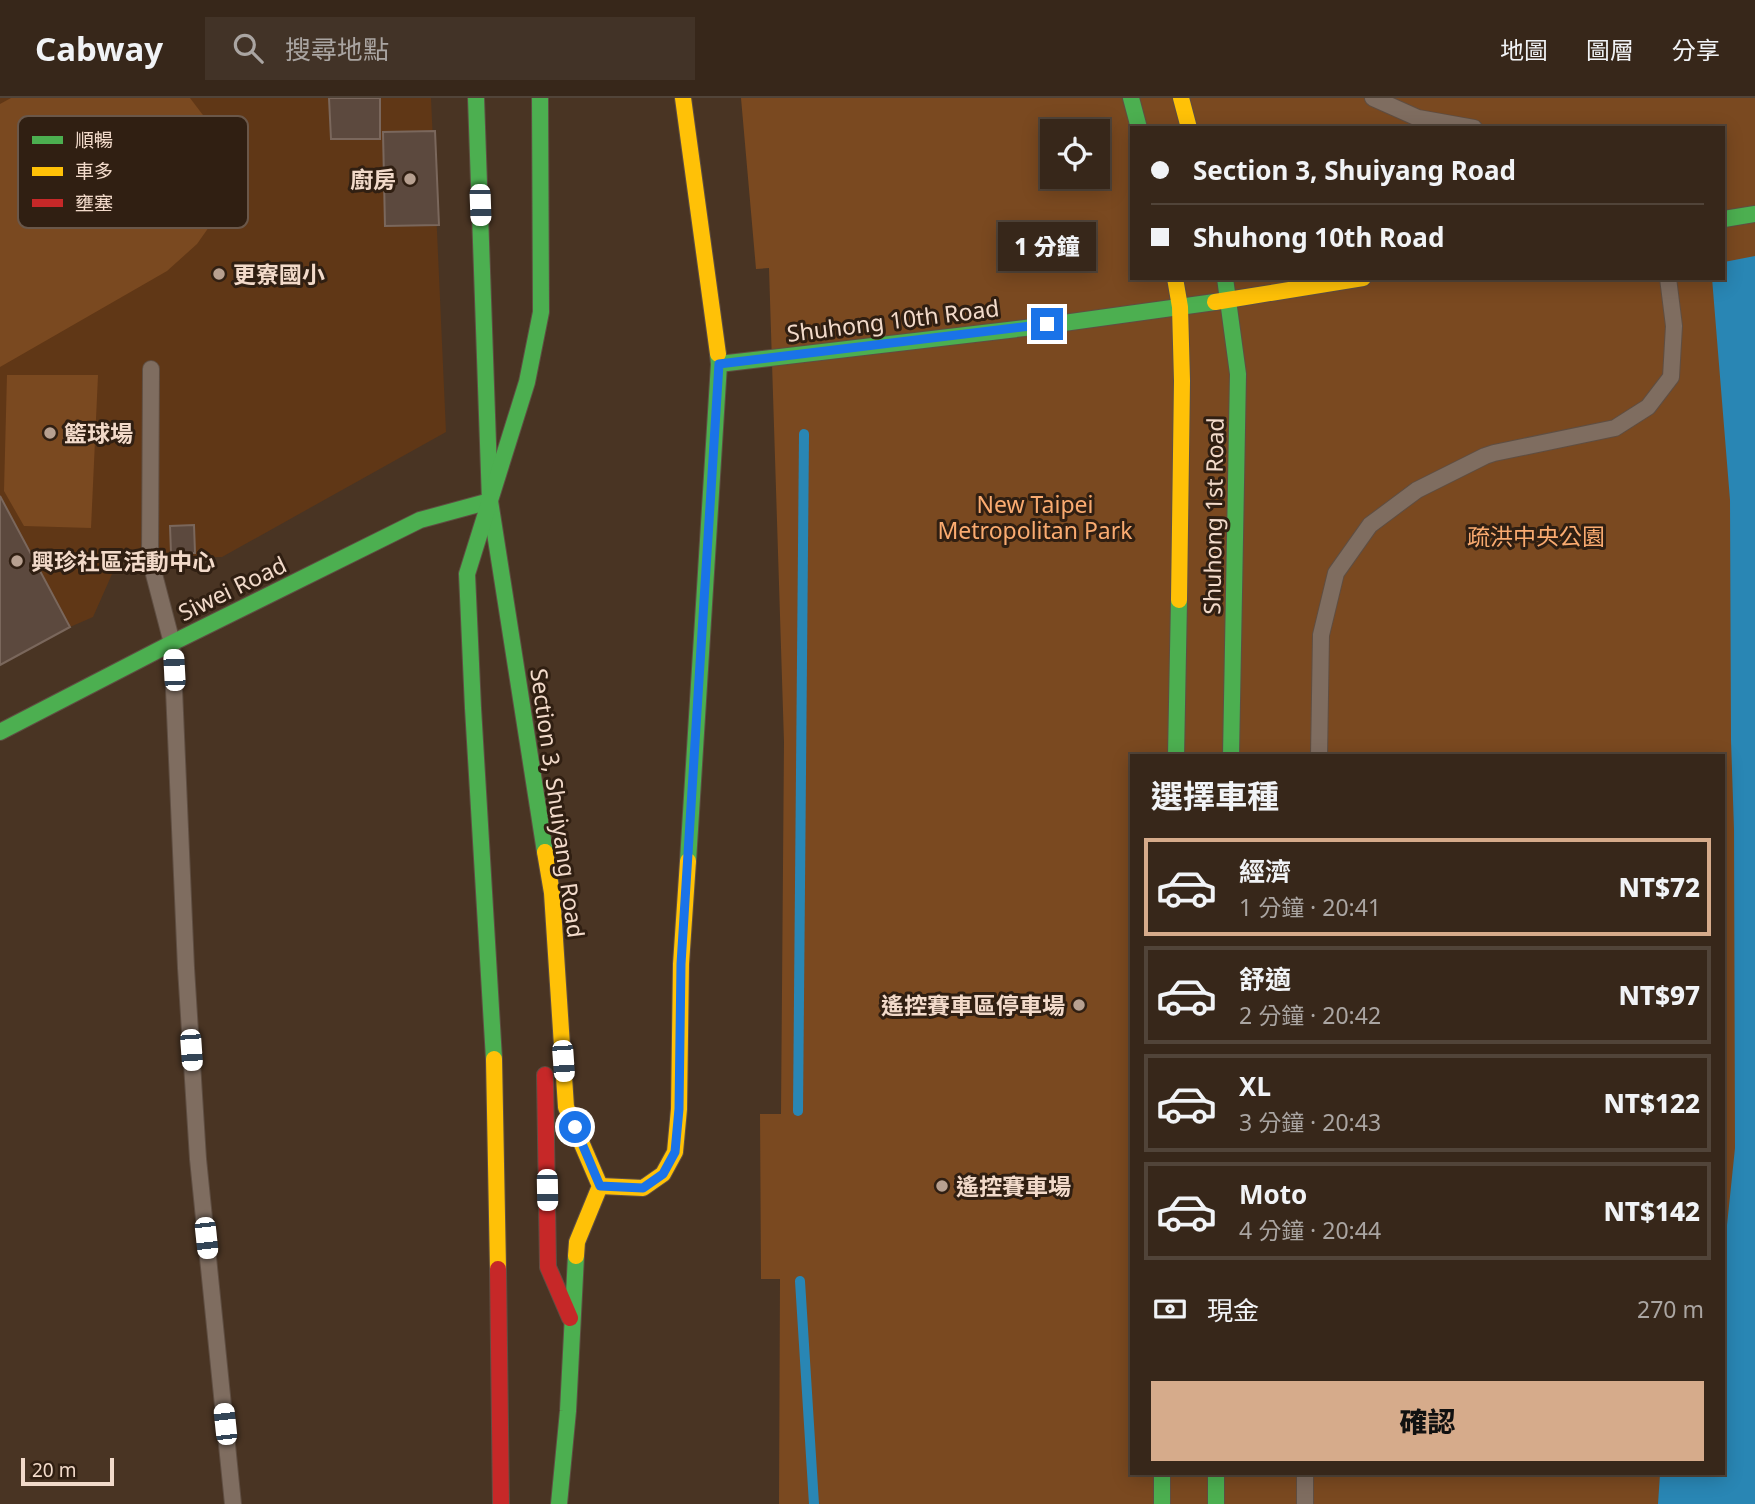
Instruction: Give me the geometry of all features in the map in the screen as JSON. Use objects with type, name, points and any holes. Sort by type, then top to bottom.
[{"type":"street","name":"Section 3, Shuiyang Road","points":[[477,98],[490,501],[552,893],[566,1107],[600,1186]]},
{"type":"street","points":[[501,1504],[495,1078],[467,574],[527,382],[541,312],[540,98]]},
{"type":"street","points":[[559,1504],[568,1411],[577,1242],[600,1186],[643,1188],[663,1174],[675,1152],[679,1109],[681,964],[719,364],[683,98]]},
{"type":"street","points":[[1131,98],[1138,126]]},
{"type":"street","points":[[1181,98],[1188,126]]},
{"type":"street","points":[[1725,219],[1755,214]]},
{"type":"street","name":"Shuhong 1st Road","points":[[1175,280],[1180,307],[1182,381],[1176,754]]},
{"type":"street","name":"Shuhong 1st Road","points":[[1225,280],[1238,374],[1231,754]]},
{"type":"street","name":"Shuhong 10th Road","points":[[719,364],[1180,307],[1351,280]]},
{"type":"street","name":"Siwei Road","points":[[0,732],[420,520],[490,501]]},
{"type":"street","points":[[560,1016],[546,1055],[548,1267],[573,1326]]},
{"type":"street","points":[[1162,1475],[1162,1504]]},
{"type":"street","points":[[1216,1475],[1216,1504]]},
{"type":"lane","points":[[1373,98],[1418,118],[1463,126]]},
{"type":"lane","points":[[1319,754],[1321,635],[1336,573],[1370,525],[1417,490],[1485,456],[1615,428],[1648,407],[1671,377],[1674,326],[1668,280]]},
{"type":"lane","points":[[151,369],[150,559],[172,643],[186,968],[198,1159],[233,1504]]},
{"type":"lane","points":[[1305,1475],[1305,1504]]},
{"type":"shaded area","name":"更寮國小","points":[[0,98],[431,98],[446,432],[222,557],[150,559],[120,556],[93,617],[70,627],[0,496]]},
{"type":"green space","points":[[11,98],[190,98],[204,116],[18,116],[18,228],[208,228],[197,244],[167,271],[0,367],[0,104]]},
{"type":"green space","name":"疏洪中央公園","points":[[741,98],[1755,98],[1755,1504],[779,1504],[780,1279],[761,1279],[760,1114],[781,1114],[784,742],[769,268],[756,269]]},
{"type":"green space","name":"籃球場","points":[[7,375],[98,375],[91,528],[24,526],[4,491]]},
{"type":"water","points":[[1755,256],[1755,1504],[1658,1504],[1660,1475],[1725,1475],[1725,1244],[1735,1148],[1734,829],[1730,500],[1712,280],[1725,280],[1725,262]]},
{"type":"building","points":[[329,98],[380,98],[380,139],[331,139]]},
{"type":"building","name":"廚房","points":[[435,131],[439,225],[385,226],[383,132]]},
{"type":"building","name":"興珍社區活動中心","points":[[0,496],[70,627],[0,665]]},
{"type":"building","points":[[194,525],[195,553],[171,553],[170,526]]},
{"type":"waterway","points":[[798,1111],[804,434]]},
{"type":"waterway","points":[[800,1281],[814,1504]]},
{"type":"traffic: fast","points":[[476,98],[490,501],[545,852]]},
{"type":"traffic: fast","points":[[494,1059],[467,574],[527,382],[541,312],[540,98]]},
{"type":"traffic: fast","points":[[1131,98],[1138,126]]},
{"type":"traffic: fast","points":[[1725,219],[1755,214]]},
{"type":"traffic: fast","points":[[1225,280],[1238,374],[1231,754]]},
{"type":"traffic: fast","points":[[719,364],[1042,326],[1215,302]]},
{"type":"traffic: fast","points":[[688,861],[718,354]]},
{"type":"traffic: fast","points":[[0,732],[420,520],[490,501]]},
{"type":"traffic: fast","points":[[1176,754],[1179,600]]},
{"type":"traffic: fast","points":[[559,1504],[568,1411],[576,1256]]},
{"type":"traffic: fast","points":[[1162,1475],[1162,1504]]},
{"type":"traffic: fast","points":[[1216,1475],[1216,1504]]},
{"type":"traffic: slow","points":[[683,98],[718,354]]},
{"type":"traffic: slow","points":[[1181,98],[1188,126]]},
{"type":"traffic: slow","points":[[1175,280],[1180,307],[1182,381],[1179,600]]},
{"type":"traffic: slow","points":[[1215,302],[1351,280]]},
{"type":"traffic: slow","points":[[545,852],[552,893],[566,1107],[600,1186],[577,1242],[576,1256]]},
{"type":"traffic: slow","points":[[600,1186],[643,1188],[663,1174],[675,1152],[679,1109],[681,964],[688,861]]},
{"type":"traffic: slow","points":[[494,1059],[498,1269]]},
{"type":"traffic: jam","points":[[545,1075],[548,1267],[570,1318]]},
{"type":"traffic: jam","points":[[498,1269],[501,1504]]},
{"type":"place","name":"廚房","points":[[410,179]]},
{"type":"place","name":"更寮國小","points":[[219,274]]},
{"type":"place","name":"籃球場","points":[[50,433]]},
{"type":"place","name":"興珍社區活動中心","points":[[17,561]]},
{"type":"place","name":"遙控賽車區停車場","points":[[1079,1005]]},
{"type":"place","name":"遙控賽車場","points":[[942,1186]]},
{"type":"route","points":[[575,1127],[600,1186],[643,1188],[663,1174],[675,1152],[679,1109],[681,964],[719,364],[1047,324]]},
{"type":"park label","name":"New Taipei Metropolitan Park","points":[[1035,517]]}]
